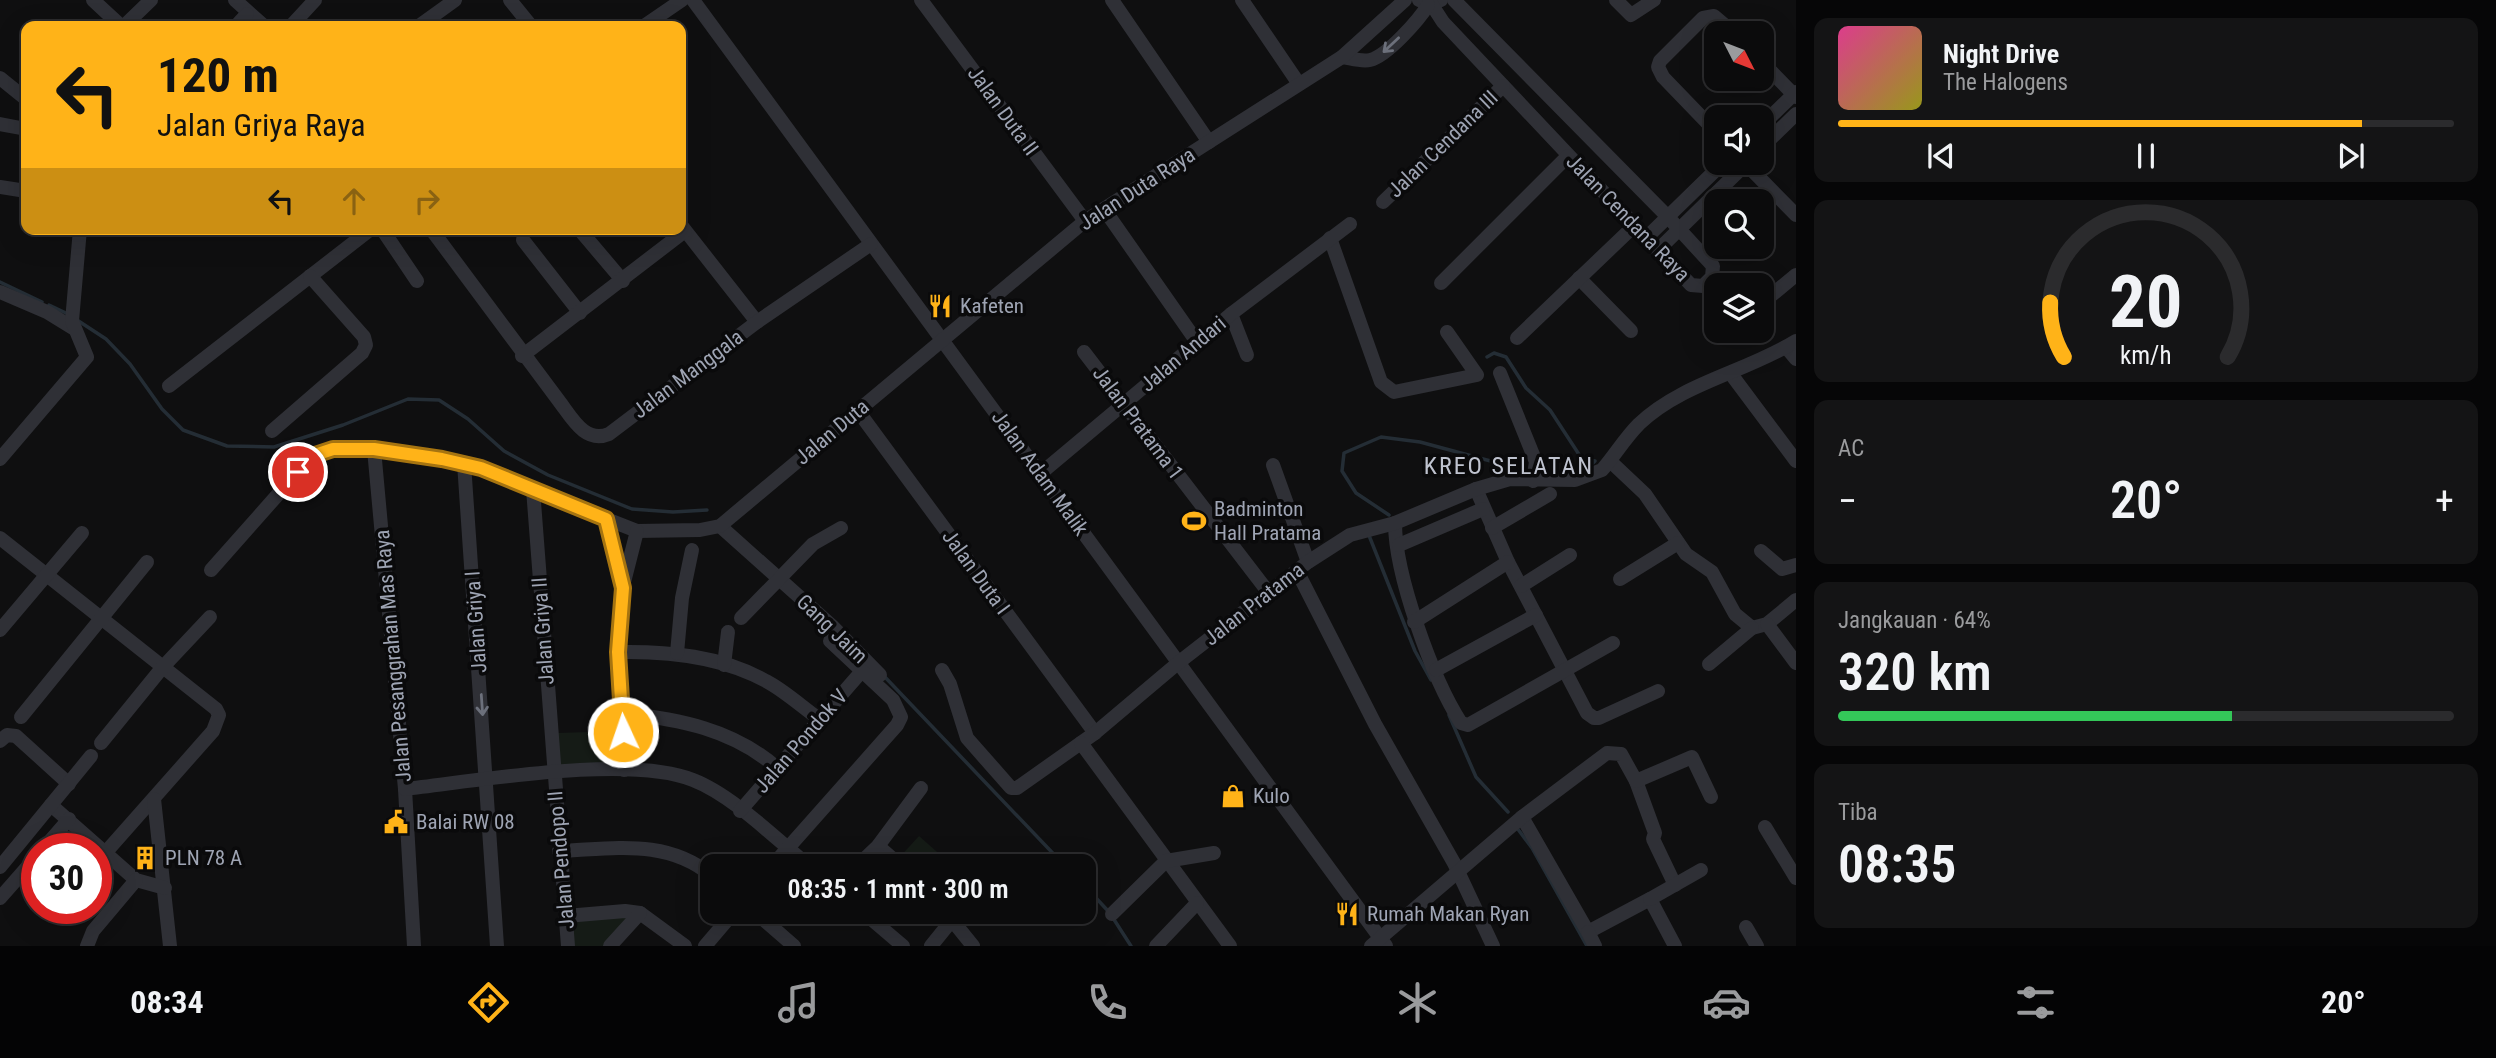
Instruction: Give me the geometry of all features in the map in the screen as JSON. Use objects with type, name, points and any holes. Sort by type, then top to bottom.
[{"type":"street","points":[[93,0],[116,21]]},
{"type":"street","points":[[128,21],[151,0]]},
{"type":"street","points":[[235,0],[257,21]]},
{"type":"street","points":[[296,21],[315,0]]},
{"type":"street","points":[[426,21],[455,0]]},
{"type":"street","points":[[510,0],[527,21]]},
{"type":"street","points":[[651,21],[682,0]]},
{"type":"street","name":"Jalan Adam Malik","points":[[694,0],[871,244],[943,337],[1380,943]]},
{"type":"street","name":"Jalan Duta II","points":[[921,0],[1085,221]]},
{"type":"street","points":[[1112,0],[1209,142]]},
{"type":"street","points":[[1242,0],[1307,79]]},
{"type":"street","name":"Jalan Duta Raya","points":[[943,337],[1085,221],[1342,57],[1405,0]]},
{"type":"street","name":"Jalan Cendana Raya","points":[[1430,2],[1443,22],[1691,285],[1703,285],[1712,277],[1713,266],[1667,216],[1454,0]]},
{"type":"street","points":[[1616,0],[1631,15],[1654,0]]},
{"type":"street","points":[[1342,57],[1365,60],[1381,55],[1421,17],[1430,2]]},
{"type":"street","points":[[241,21],[247,14]]},
{"type":"street","points":[[1704,120],[1662,77],[1658,67],[1660,61],[1703,18],[1714,16],[1720,21]]},
{"type":"street","points":[[1774,74],[1795,94],[1774,114]]},
{"type":"street","points":[[0,78],[21,95]]},
{"type":"street","name":"Jalan Cendana III","points":[[1383,202],[1503,86]]},
{"type":"street","points":[[1774,135],[1796,114]]},
{"type":"street","points":[[0,124],[21,128]]},
{"type":"street","points":[[1441,283],[1568,156]]},
{"type":"street","points":[[1646,237],[1710,175]]},
{"type":"street","points":[[1657,250],[1734,175]]},
{"type":"street","points":[[1758,175],[1796,215]]},
{"type":"street","points":[[0,187],[21,190]]},
{"type":"street","points":[[1104,209],[1197,342]]},
{"type":"street","name":"Jalan Andari","points":[[1040,474],[1231,314],[1350,224]]},
{"type":"street","points":[[1517,338],[1634,226]]},
{"type":"street","points":[[686,232],[757,322]]},
{"type":"street","points":[[0,459],[87,356],[73,320],[80,235]]},
{"type":"street","points":[[169,386],[363,235]]},
{"type":"street","points":[[386,235],[417,281]]},
{"type":"street","name":"Jalan Manggala","points":[[435,235],[522,356],[580,428],[590,436],[600,438],[610,434],[757,322],[871,244]]},
{"type":"street","points":[[584,235],[623,281]]},
{"type":"street","points":[[522,356],[623,281],[675,235]]},
{"type":"street","points":[[1330,238],[1381,382],[1388,390],[1394,392],[1478,375],[1447,332]]},
{"type":"street","points":[[523,240],[580,313]]},
{"type":"street","points":[[1774,293],[1796,275]]},
{"type":"street","points":[[272,430],[362,353],[366,345],[364,337],[310,276]]},
{"type":"street","points":[[1579,278],[1631,331]]},
{"type":"street","points":[[0,292],[73,320]]},
{"type":"street","points":[[1231,314],[1247,355]]},
{"type":"street","name":"Jalan Duta","points":[[720,526],[943,337]]},
{"type":"street","points":[[1791,344],[1796,359]]},
{"type":"street","name":"Jalan Pratama","points":[[942,670],[950,684],[967,737],[996,771],[1008,793],[1023,786],[1095,733],[1178,663],[1303,566],[1359,530],[1395,523],[1476,488],[1510,479],[1533,481],[1582,478],[1595,474],[1610,461],[1639,424],[1685,393],[1791,344]]},
{"type":"street","name":"Jalan Pratama 1","points":[[1084,352],[1122,405],[1269,593]]},
{"type":"street","points":[[1500,373],[1536,462],[1533,481]]},
{"type":"street","points":[[1731,374],[1796,461]]},
{"type":"street","name":"Jalan Duta I","points":[[858,411],[1095,733]]},
{"type":"street","points":[[211,570],[312,456],[333,449],[374,449],[464,463],[637,531],[700,530],[720,526]]},
{"type":"street","name":"Jalan Pesanggrahan Mas Raya","points":[[374,449],[405,789],[414,946]]},
{"type":"street","points":[[1610,461],[1639,487],[1678,543],[1696,563],[1716,577],[1735,614],[1752,628]]},
{"type":"street","name":"Jalan Griya I","points":[[464,463],[488,780],[491,890],[497,946]]},
{"type":"street","points":[[1273,465],[1303,566],[1375,724],[1458,871],[1493,946]]},
{"type":"street","points":[[1476,488],[1508,562],[1587,713],[1594,718],[1658,691]]},
{"type":"street","name":"Jalan Griya II","points":[[533,489],[554,774]]},
{"type":"street","points":[[1492,528],[1549,494]]},
{"type":"street","points":[[1399,545],[1483,509]]},
{"type":"street","points":[[606,519],[623,588]]},
{"type":"street","points":[[1395,523],[1395,540],[1399,545],[1414,622],[1454,713],[1461,723],[1468,725],[1613,643]]},
{"type":"street","name":"Gang Jaim","points":[[720,526],[841,634],[885,681]]},
{"type":"street","points":[[741,618],[813,544],[841,528]]},
{"type":"street","points":[[624,770],[618,652],[623,588],[637,531]]},
{"type":"street","points":[[0,630],[82,533]]},
{"type":"street","points":[[0,538],[101,621],[216,709],[218,722],[112,845]]},
{"type":"street","points":[[1620,579],[1678,543]]},
{"type":"street","points":[[677,653],[682,598],[692,550]]},
{"type":"street","points":[[1761,551],[1782,569],[1796,565]]},
{"type":"street","points":[[1521,586],[1570,555]]},
{"type":"street","points":[[21,717],[147,562]]},
{"type":"street","points":[[1414,622],[1508,562]]},
{"type":"street","points":[[1709,664],[1752,628],[1767,624],[1796,600]]},
{"type":"street","points":[[1436,670],[1536,615]]},
{"type":"street","points":[[101,743],[162,668],[211,617]]},
{"type":"street","points":[[1767,624],[1796,663]]},
{"type":"street","points":[[724,664],[729,632]]},
{"type":"street","points":[[782,854],[901,717],[893,700],[830,641]]},
{"type":"street","points":[[618,652],[677,653],[724,664],[768,681],[819,719]]},
{"type":"street","name":"Jalan Pondok V","points":[[740,811],[862,671]]},
{"type":"street","points":[[622,713],[689,723],[714,731],[744,743],[777,768]]},
{"type":"street","points":[[0,740],[7,735],[16,736],[69,784]]},
{"type":"street","points":[[1082,743],[1227,945]]},
{"type":"street","points":[[1380,943],[1522,817],[1607,753],[1621,754],[1636,781],[1655,832],[1653,839],[1675,885]]},
{"type":"street","points":[[0,867],[91,756]]},
{"type":"street","points":[[1636,781],[1692,757],[1711,797]]},
{"type":"street","points":[[405,789],[554,774],[664,771],[694,780],[740,811],[794,854]]},
{"type":"street","name":"Jalan Pendopo II","points":[[554,774],[568,946]]},
{"type":"street","points":[[870,854],[921,788]]},
{"type":"street","points":[[154,799],[170,946]]},
{"type":"street","points":[[51,805],[85,833]]},
{"type":"street","points":[[1522,817],[1595,946]]},
{"type":"street","points":[[57,833],[69,819]]},
{"type":"street","points":[[1765,827],[1796,878]]},
{"type":"street","points":[[878,846],[887,854]]},
{"type":"street","points":[[559,851],[652,847],[677,853],[700,868]]},
{"type":"street","points":[[1112,914],[1166,861],[1214,853]]},
{"type":"street","points":[[112,858],[136,880],[165,888]]},
{"type":"street","points":[[1588,932],[1701,870]]},
{"type":"street","points":[[0,898],[21,874]]},
{"type":"street","points":[[87,946],[93,931],[136,880]]},
{"type":"street","points":[[1650,899],[1675,946]]},
{"type":"street","points":[[1156,946],[1197,904]]},
{"type":"street","points":[[566,916],[625,911],[640,913],[685,946]]},
{"type":"street","points":[[610,946],[640,913]]},
{"type":"street","points":[[705,946],[724,924]]},
{"type":"street","points":[[769,924],[794,946]]},
{"type":"street","points":[[877,924],[903,946]]},
{"type":"street","points":[[931,946],[946,924]]},
{"type":"street","points":[[957,924],[973,946]]},
{"type":"street","points":[[1746,927],[1756,946]]},
{"type":"shaded area","points":[[618,731],[618,766],[559,770],[557,733]]},
{"type":"shaded area","points":[[919,836],[939,854],[903,854]]},
{"type":"shaded area","points":[[634,915],[607,946],[571,946],[569,918]]},
{"type":"waterway","points":[[0,282],[42,302]]},
{"type":"waterway","points":[[49,305],[68,314]]},
{"type":"waterway","points":[[77,320],[106,339],[130,364],[162,409],[183,430],[227,446],[274,447],[343,425],[408,399],[439,400],[468,419],[504,451],[548,475],[632,509],[673,512],[707,510]]},
{"type":"waterway","points":[[1487,357],[1494,353],[1506,357],[1526,388],[1550,410],[1582,459],[1595,461],[1586,470]]},
{"type":"waterway","points":[[1389,515],[1356,493],[1342,471],[1344,453],[1381,437],[1420,442],[1524,470]]},
{"type":"waterway","points":[[1368,533],[1415,651],[1431,680]]},
{"type":"waterway","points":[[883,675],[1054,854]]},
{"type":"waterway","points":[[1449,715],[1476,777],[1508,812]]},
{"type":"waterway","points":[[1517,828],[1532,848],[1587,946]]},
{"type":"waterway","points":[[1096,898],[1109,912]]},
{"type":"waterway","points":[[1113,918],[1131,946]]},
{"type":"place","name":"Kafeten","points":[[940,306]]},
{"type":"place","name":"Badminton Hall Pratama","points":[[1194,521]]},
{"type":"place","name":"Kulo","points":[[1233,796]]},
{"type":"place","name":"Balai RW 08","points":[[396,822]]},
{"type":"place","name":"PLN 78 A","points":[[145,858]]},
{"type":"place","name":"Rumah Makan Ryan","points":[[1347,914]]},
{"type":"district","name":"KREO SELATAN","points":[[1509,466]]},
{"type":"route","points":[[298,472],[312,456],[333,449],[374,449],[442,459],[481,468],[606,519],[623,588],[618,652],[623,732]]}]
